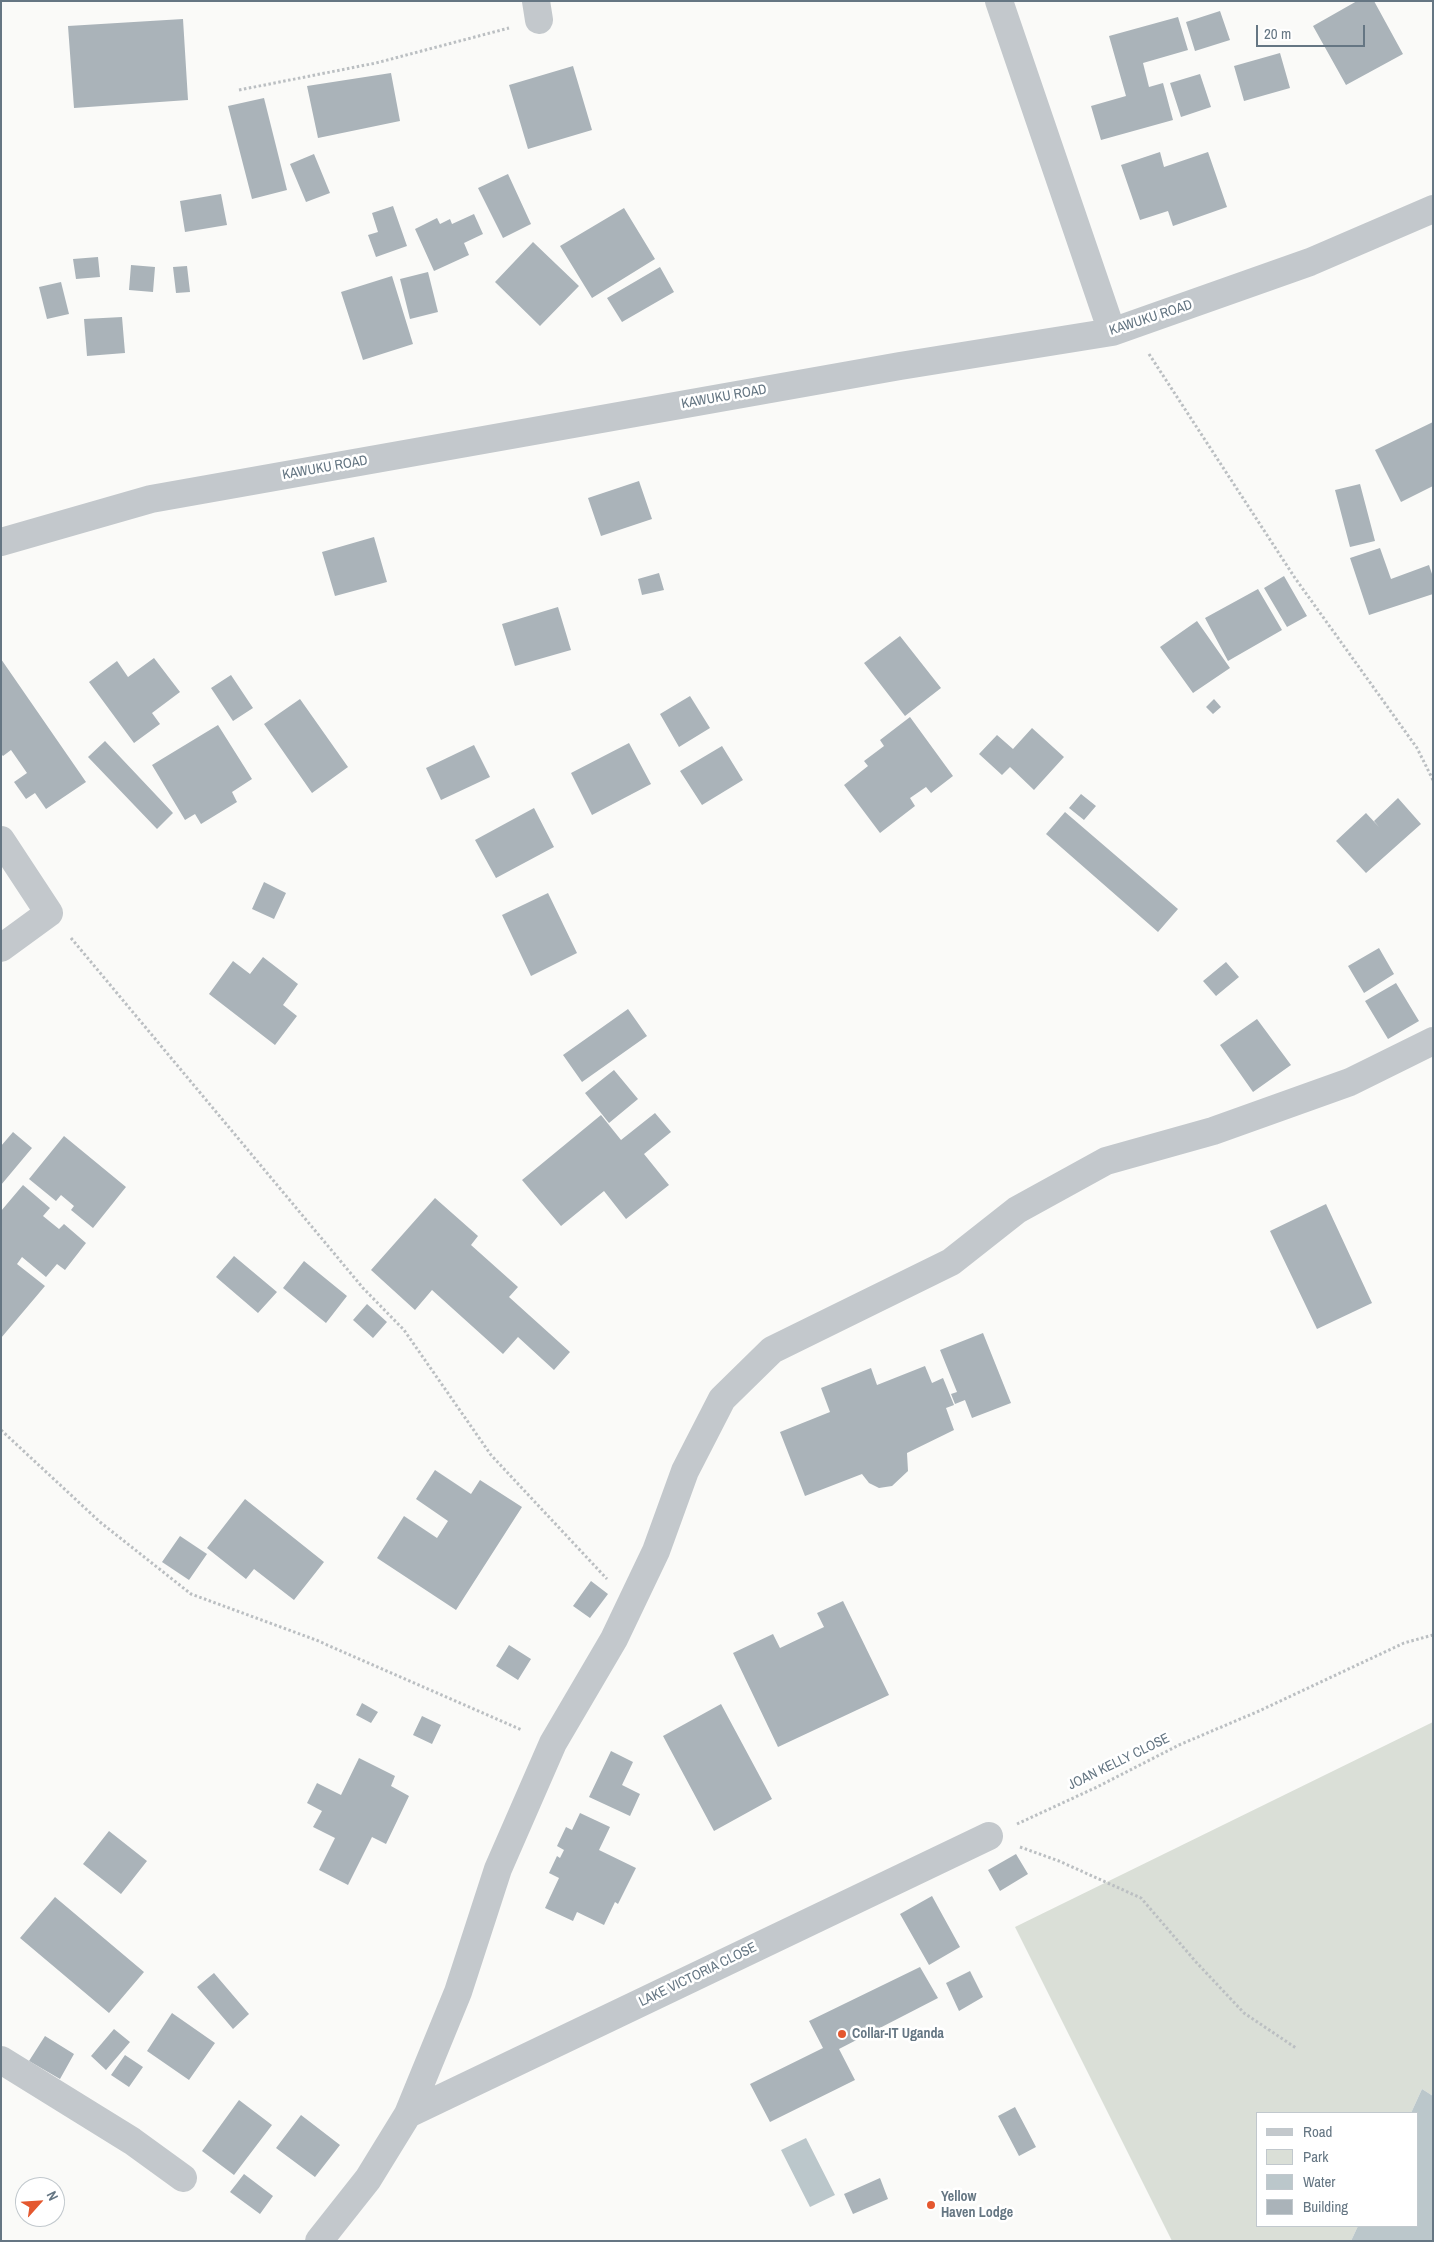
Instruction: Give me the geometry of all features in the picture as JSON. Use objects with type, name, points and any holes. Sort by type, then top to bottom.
[{"type":"street","points":[[999,1],[1121,329]]},
{"type":"street","name":"KAWUKU ROAD","points":[[1,542],[151,499],[900,366],[1121,329],[1310,262],[1433,209]]},
{"type":"street","points":[[1,840],[49,913],[1,948]]},
{"type":"street","points":[[319,2241],[368,2179],[408,2114],[458,1992],[498,1869],[553,1743],[614,1640],[656,1552],[685,1471],[722,1399],[772,1350],[951,1262],[1017,1210],[1106,1162],[1213,1131],[1350,1082],[1433,1041]]},
{"type":"street","name":"LAKE VICTORIA CLOSE","points":[[408,2114],[989,1836]]},
{"type":"street","points":[[1,2060],[132,2141],[183,2178]]},
{"type":"path","points":[[239,90],[376,64],[537,11]]},
{"type":"path","points":[[1121,329],[1295,578],[1417,748],[1433,780]]},
{"type":"path","points":[[49,913],[356,1280],[404,1330],[491,1455],[607,1579],[636,1593]]},
{"type":"path","points":[[1,1430],[100,1522],[190,1594],[316,1640],[553,1743]]},
{"type":"path","name":"JOAN KELLY CLOSE","points":[[989,1836],[1097,1787],[1179,1745],[1259,1711],[1404,1643],[1433,1635]]},
{"type":"path","points":[[989,1836],[1059,1861],[1141,1898],[1196,1962],[1244,2013],[1296,2048]]},
{"type":"green space","points":[[1433,1722],[1433,2096],[1422,2089],[1411,2112],[1256,2112],[1256,2227],[1358,2227],[1351,2241],[1172,2241],[1015,1927]]},
{"type":"water","points":[[1422,2089],[1433,2096],[1433,2241],[1351,2241],[1358,2227],[1419,2227],[1419,2112],[1411,2112]]},
{"type":"water","points":[[806,2138],[835,2195],[810,2207],[781,2150]]},
{"type":"building","points":[[1357,1],[1374,1],[1403,54],[1346,85],[1313,26]]},
{"type":"building","points":[[1220,11],[1230,40],[1195,51],[1186,22]]},
{"type":"building","points":[[1178,17],[1188,50],[1143,63],[1149,87],[1163,83],[1173,120],[1101,140],[1091,106],[1126,96],[1109,36]]},
{"type":"building","points":[[183,19],[188,100],[74,108],[68,26]]},
{"type":"building","points":[[1280,53],[1290,88],[1244,101],[1234,66]]},
{"type":"building","points":[[573,66],[592,130],[528,149],[509,85]]},
{"type":"building","points":[[391,73],[400,121],[318,138],[307,86]]},
{"type":"building","points":[[1200,74],[1211,107],[1181,117],[1170,83]]},
{"type":"building","points":[[264,98],[287,190],[252,199],[228,106]]},
{"type":"building","points":[[1160,152],[1164,167],[1208,152],[1227,207],[1173,226],[1168,211],[1140,220],[1121,165]]},
{"type":"building","points":[[314,154],[330,193],[306,202],[290,164]]},
{"type":"building","points":[[508,174],[531,224],[503,238],[478,188]]},
{"type":"building","points":[[221,194],[227,225],[185,232],[180,201]]},
{"type":"building","points":[[393,206],[407,246],[376,257],[368,235],[378,232],[372,213]]},
{"type":"building","points":[[624,208],[655,259],[592,298],[560,246]]},
{"type":"building","points":[[474,214],[483,234],[464,243],[469,255],[434,271],[415,229],[437,218],[440,224],[450,219],[452,224]]},
{"type":"building","points":[[533,242],[579,286],[540,326],[495,282]]},
{"type":"building","points":[[98,257],[100,277],[76,279],[73,259]]},
{"type":"building","points":[[131,265],[155,267],[153,292],[129,290]]},
{"type":"building","points":[[187,266],[190,292],[176,293],[173,267]]},
{"type":"building","points":[[660,267],[674,292],[622,322],[607,298]]},
{"type":"building","points":[[428,272],[438,312],[410,319],[400,279]]},
{"type":"building","points":[[392,276],[413,344],[363,360],[341,292]]},
{"type":"building","points":[[61,282],[69,314],[47,319],[39,287]]},
{"type":"building","points":[[122,317],[125,353],[87,356],[84,319]]},
{"type":"building","points":[[1433,422],[1433,486],[1401,502],[1375,450]]},
{"type":"building","points":[[639,481],[652,519],[601,536],[588,498]]},
{"type":"building","points":[[1360,484],[1375,541],[1350,547],[1335,490]]},
{"type":"building","points":[[374,537],[387,582],[335,596],[322,552]]},
{"type":"building","points":[[1380,548],[1391,579],[1429,565],[1433,577],[1433,594],[1369,615],[1350,558]]},
{"type":"building","points":[[659,573],[664,590],[642,595],[638,579]]},
{"type":"building","points":[[1284,576],[1307,616],[1287,627],[1264,588]]},
{"type":"building","points":[[1258,589],[1282,630],[1228,661],[1205,618]]},
{"type":"building","points":[[558,607],[571,650],[515,666],[502,624]]},
{"type":"building","points":[[1197,621],[1230,668],[1193,693],[1160,647]]},
{"type":"building","points":[[900,636],[941,688],[905,716],[864,663]]},
{"type":"building","points":[[154,658],[180,692],[152,713],[160,724],[134,743],[89,682],[117,661],[128,677]]},
{"type":"building","points":[[1,659],[86,782],[46,809],[35,793],[26,799],[14,782],[27,773],[11,750],[3,756],[1,754]]},
{"type":"building","points":[[231,675],[253,708],[233,721],[211,688]]},
{"type":"building","points":[[690,696],[710,728],[679,747],[660,714]]},
{"type":"building","points":[[300,699],[348,767],[312,793],[264,724]]},
{"type":"building","points":[[1214,699],[1221,707],[1213,714],[1206,707]]},
{"type":"building","points":[[910,717],[953,776],[931,793],[926,787],[910,798],[915,806],[880,833],[844,785],[868,766],[864,761],[884,746],[880,740]]},
{"type":"building","points":[[218,725],[252,779],[232,792],[237,802],[201,824],[195,814],[185,820],[152,765]]},
{"type":"building","points":[[1032,728],[1064,757],[1034,790],[1010,767],[1002,775],[979,754],[997,735],[1013,749]]},
{"type":"building","points":[[105,741],[173,813],[157,829],[88,757]]},
{"type":"building","points":[[629,743],[651,784],[592,815],[571,773]]},
{"type":"building","points":[[474,745],[490,777],[441,800],[426,768]]},
{"type":"building","points":[[722,746],[743,780],[702,805],[680,771]]},
{"type":"building","points":[[1081,794],[1096,806],[1084,820],[1069,808]]},
{"type":"building","points":[[1398,798],[1421,824],[1366,873],[1336,841],[1366,813],[1379,827],[1374,821]]},
{"type":"building","points":[[534,808],[554,847],[496,878],[475,840]]},
{"type":"building","points":[[1065,812],[1178,909],[1158,932],[1046,834]]},
{"type":"building","points":[[264,882],[286,893],[274,919],[252,909]]},
{"type":"building","points":[[548,893],[577,953],[531,976],[502,915]]},
{"type":"building","points":[[1379,948],[1394,974],[1364,993],[1348,966]]},
{"type":"building","points":[[263,957],[298,984],[283,1005],[297,1016],[275,1045],[209,994],[233,961],[250,974]]},
{"type":"building","points":[[1226,962],[1239,977],[1216,996],[1203,981]]},
{"type":"building","points":[[1396,983],[1419,1021],[1388,1039],[1365,1001]]},
{"type":"building","points":[[628,1009],[647,1036],[582,1082],[563,1055]]},
{"type":"building","points":[[1257,1019],[1291,1065],[1253,1092],[1220,1045]]},
{"type":"building","points":[[614,1070],[638,1099],[609,1123],[585,1093]]},
{"type":"building","points":[[655,1113],[671,1132],[644,1154],[669,1185],[626,1219],[604,1191],[561,1226],[522,1180],[601,1115],[621,1140]]},
{"type":"building","points":[[13,1132],[32,1148],[1,1185],[1,1146]]},
{"type":"building","points":[[64,1136],[126,1187],[93,1228],[71,1210],[74,1206],[61,1195],[56,1201],[29,1179]]},
{"type":"building","points":[[23,1185],[50,1208],[43,1216],[59,1229],[64,1224],[86,1243],[65,1270],[57,1264],[46,1277],[22,1257],[17,1264],[45,1286],[1,1338],[1,1211]]},
{"type":"building","points":[[435,1198],[478,1236],[471,1245],[518,1287],[509,1297],[570,1352],[554,1370],[518,1337],[503,1354],[432,1290],[415,1310],[371,1270]]},
{"type":"building","points":[[1326,1204],[1372,1303],[1317,1329],[1270,1231]]},
{"type":"building","points":[[234,1256],[277,1292],[258,1313],[216,1277]]},
{"type":"building","points":[[304,1261],[347,1296],[326,1323],[283,1288]]},
{"type":"building","points":[[367,1304],[387,1322],[373,1338],[353,1320]]},
{"type":"building","points":[[983,1333],[1011,1403],[972,1418],[965,1400],[955,1404],[951,1394],[957,1392],[940,1350]]},
{"type":"building","points":[[925,1366],[932,1383],[943,1378],[954,1405],[946,1408],[954,1430],[907,1453],[908,1471],[892,1486],[879,1488],[869,1483],[862,1474],[805,1496],[780,1432],[830,1412],[821,1388],[871,1368],[877,1385]]},
{"type":"building","points":[[435,1470],[471,1494],[480,1480],[522,1507],[456,1610],[377,1558],[404,1516],[437,1538],[448,1521],[416,1499]]},
{"type":"building","points":[[245,1499],[324,1562],[294,1600],[254,1569],[246,1579],[207,1548]]},
{"type":"building","points":[[180,1536],[207,1554],[189,1580],[162,1562]]},
{"type":"building","points":[[591,1581],[608,1594],[590,1618],[573,1606]]},
{"type":"building","points":[[843,1601],[889,1695],[778,1747],[733,1653],[773,1634],[780,1648],[824,1627],[817,1613]]},
{"type":"building","points":[[509,1645],[531,1659],[518,1680],[496,1666]]},
{"type":"building","points":[[362,1703],[378,1712],[371,1723],[356,1715]]},
{"type":"building","points":[[721,1704],[772,1799],[714,1831],[663,1736]]},
{"type":"building","points":[[422,1716],[441,1725],[432,1744],[413,1735]]},
{"type":"building","points":[[611,1751],[633,1762],[622,1785],[640,1794],[630,1816],[589,1797]]},
{"type":"building","points":[[359,1758],[395,1776],[391,1786],[409,1796],[386,1844],[372,1837],[348,1885],[319,1870],[335,1838],[313,1827],[322,1811],[307,1803],[317,1783],[341,1795]]},
{"type":"building","points":[[580,1813],[610,1827],[599,1850],[636,1868],[618,1904],[615,1902],[604,1925],[577,1912],[573,1921],[545,1908],[559,1878],[549,1873],[557,1856],[560,1858],[564,1850],[557,1846],[566,1827],[572,1830]]},
{"type":"building","points":[[109,1831],[147,1861],[121,1894],[83,1864]]},
{"type":"building","points":[[1016,1854],[1028,1874],[1000,1891],[988,1870]]},
{"type":"building","points":[[932,1896],[960,1947],[929,1965],[900,1914]]},
{"type":"building","points":[[55,1897],[144,1972],[109,2013],[20,1938]]},
{"type":"building","name":"Collar-IT Uganda","points":[[920,1967],[938,1998],[839,2049],[855,2080],[770,2122],[750,2084],[823,2048],[809,2021]]},
{"type":"building","points":[[970,1971],[983,1997],[959,2011],[946,1983]]},
{"type":"building","points":[[214,1973],[249,2014],[233,2029],[197,1987]]},
{"type":"building","points":[[172,2013],[215,2043],[189,2080],[147,2051]]},
{"type":"building","points":[[114,2029],[130,2042],[106,2070],[91,2056]]},
{"type":"building","points":[[45,2036],[74,2054],[60,2079],[29,2061]]},
{"type":"building","points":[[125,2055],[143,2067],[129,2087],[111,2075]]},
{"type":"building","points":[[239,2100],[272,2125],[234,2175],[202,2151]]},
{"type":"building","points":[[1015,2107],[1036,2147],[1019,2156],[998,2116]]},
{"type":"building","points":[[301,2115],[340,2145],[315,2177],[276,2148]]},
{"type":"building","points":[[244,2174],[273,2196],[260,2214],[230,2192]]},
{"type":"building","points":[[880,2178],[888,2199],[853,2214],[844,2194]]},
{"type":"place","name":"Collar-IT Uganda","points":[[842,2034]]},
{"type":"place","name":"Yellow Haven Lodge","points":[[931,2205]]}]
